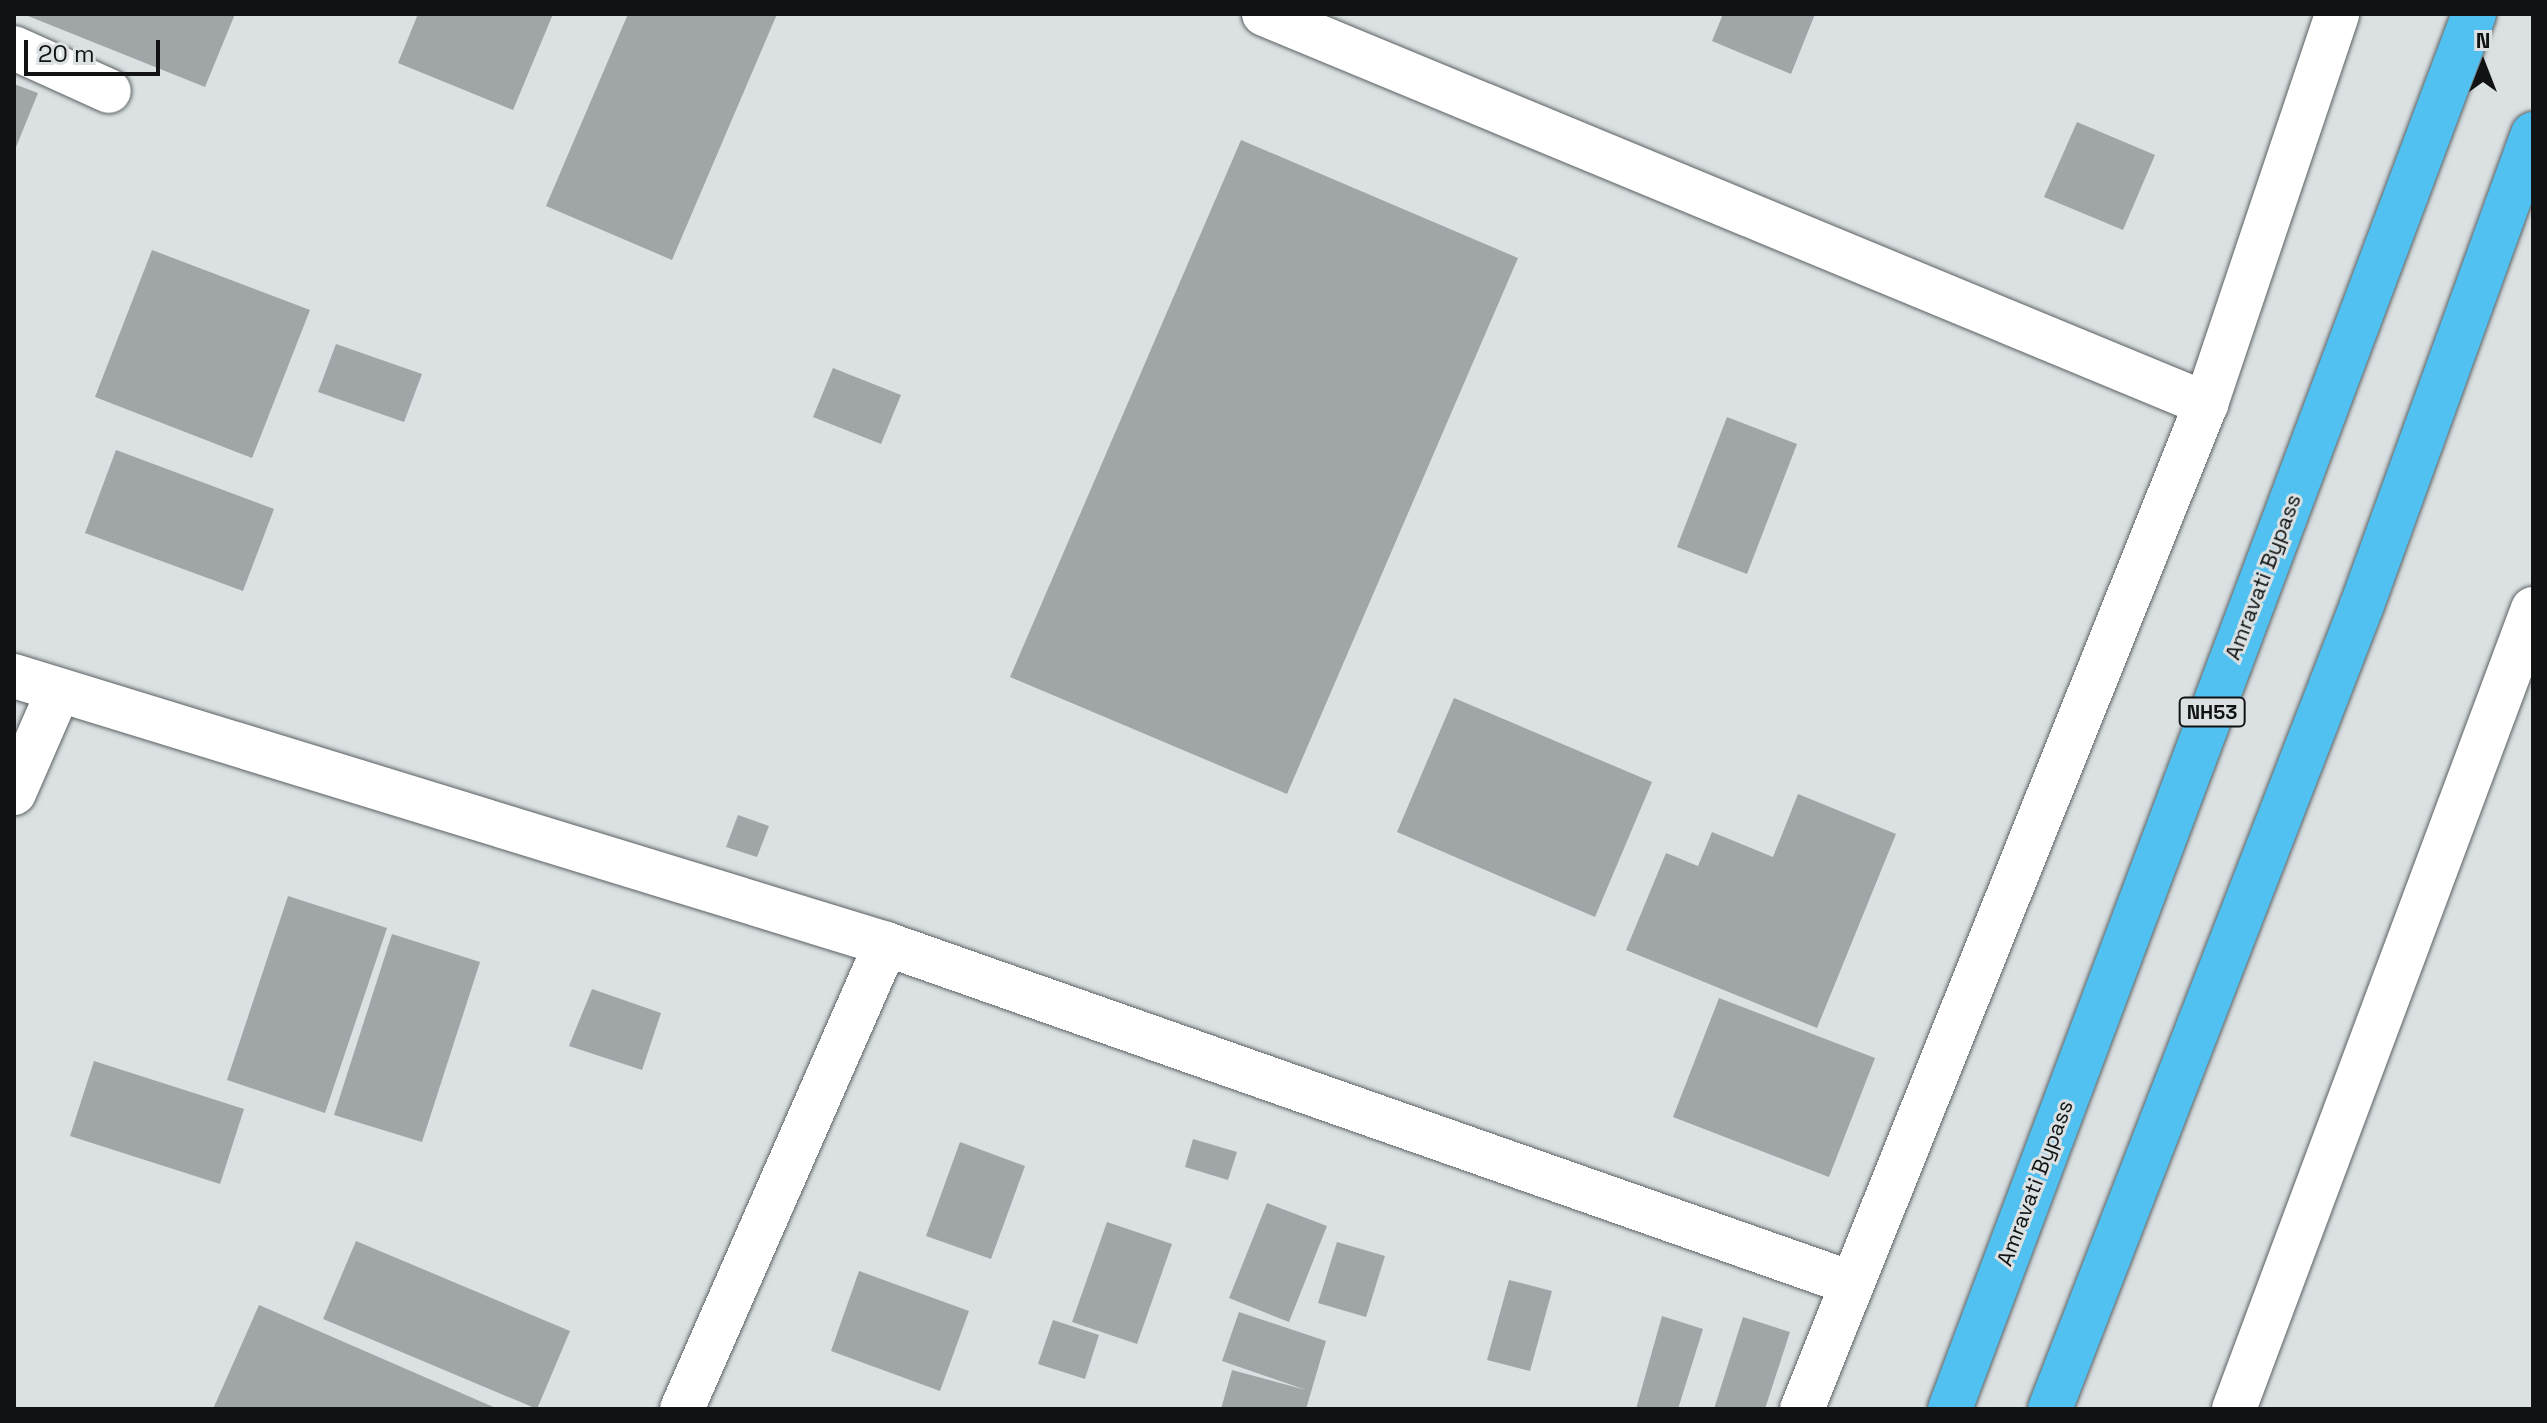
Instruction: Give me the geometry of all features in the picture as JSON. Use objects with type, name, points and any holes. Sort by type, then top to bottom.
[{"type":"highway","name":"Amravati Bypass","points":[[1950,1409],[2474,14]]},
{"type":"highway","points":[[2050,1409],[2362,605],[2533,134]]},
{"type":"street","points":[[1802,1409],[2206,404],[2337,14]]},
{"type":"street","points":[[1284,18],[2206,404]]},
{"type":"street","points":[[14,48],[109,91]]},
{"type":"street","points":[[2234,1409],[2533,609]]},
{"type":"street","points":[[14,676],[886,944],[1851,1283]]},
{"type":"street","points":[[14,793],[58,692]]},
{"type":"street","points":[[682,1409],[886,944]]},
{"type":"building","points":[[23,14],[235,14],[205,87]]},
{"type":"building","points":[[418,14],[553,14],[513,110],[398,63]]},
{"type":"building","points":[[628,14],[777,14],[672,260],[546,206]]},
{"type":"building","points":[[1723,14],[1815,14],[1791,74],[1712,41]]},
{"type":"building","points":[[14,84],[38,93],[14,152]]},
{"type":"building","points":[[2077,122],[2155,155],[2123,230],[2044,197]]},
{"type":"building","points":[[1241,140],[1518,258],[1287,794],[1010,677]]},
{"type":"building","points":[[152,250],[310,310],[252,458],[95,397]]},
{"type":"building","points":[[336,344],[422,374],[404,422],[318,392]]},
{"type":"building","points":[[833,368],[901,395],[881,444],[813,417]]},
{"type":"building","points":[[1727,417],[1797,444],[1747,574],[1677,547]]},
{"type":"building","points":[[116,450],[274,509],[243,591],[85,533]]},
{"type":"building","points":[[1454,698],[1652,782],[1595,917],[1397,832]]},
{"type":"building","points":[[1798,794],[1896,834],[1817,1028],[1626,950],[1666,853],[1698,866],[1712,832],[1773,857]]},
{"type":"building","points":[[738,815],[769,826],[757,857],[726,847]]},
{"type":"building","points":[[288,896],[387,928],[325,1113],[227,1080]]},
{"type":"building","points":[[392,934],[480,962],[422,1142],[334,1115]]},
{"type":"building","points":[[592,989],[661,1013],[642,1070],[569,1046]]},
{"type":"building","points":[[1719,998],[1875,1058],[1829,1177],[1673,1117]]},
{"type":"building","points":[[94,1061],[244,1109],[220,1184],[70,1136]]},
{"type":"building","points":[[1193,1139],[1237,1152],[1228,1180],[1185,1167]]},
{"type":"building","points":[[960,1142],[1025,1166],[991,1259],[926,1236]]},
{"type":"building","points":[[1267,1203],[1327,1226],[1289,1322],[1229,1298]]},
{"type":"building","points":[[1107,1222],[1172,1244],[1137,1344],[1072,1322]]},
{"type":"building","points":[[356,1241],[570,1331],[537,1409],[323,1319]]},
{"type":"building","points":[[1337,1242],[1385,1256],[1366,1317],[1318,1303]]},
{"type":"building","points":[[859,1271],[969,1311],[940,1391],[831,1351]]},
{"type":"building","points":[[1509,1280],[1552,1291],[1530,1371],[1487,1360]]},
{"type":"building","points":[[259,1305],[498,1409],[213,1409]]},
{"type":"building","points":[[1239,1312],[1326,1341],[1306,1409],[1221,1409],[1232,1370],[1306,1390],[1222,1361]]},
{"type":"building","points":[[1662,1316],[1703,1329],[1678,1409],[1636,1409]]},
{"type":"building","points":[[1743,1317],[1790,1332],[1765,1409],[1714,1409]]},
{"type":"building","points":[[1053,1320],[1099,1335],[1085,1379],[1038,1364]]}]
